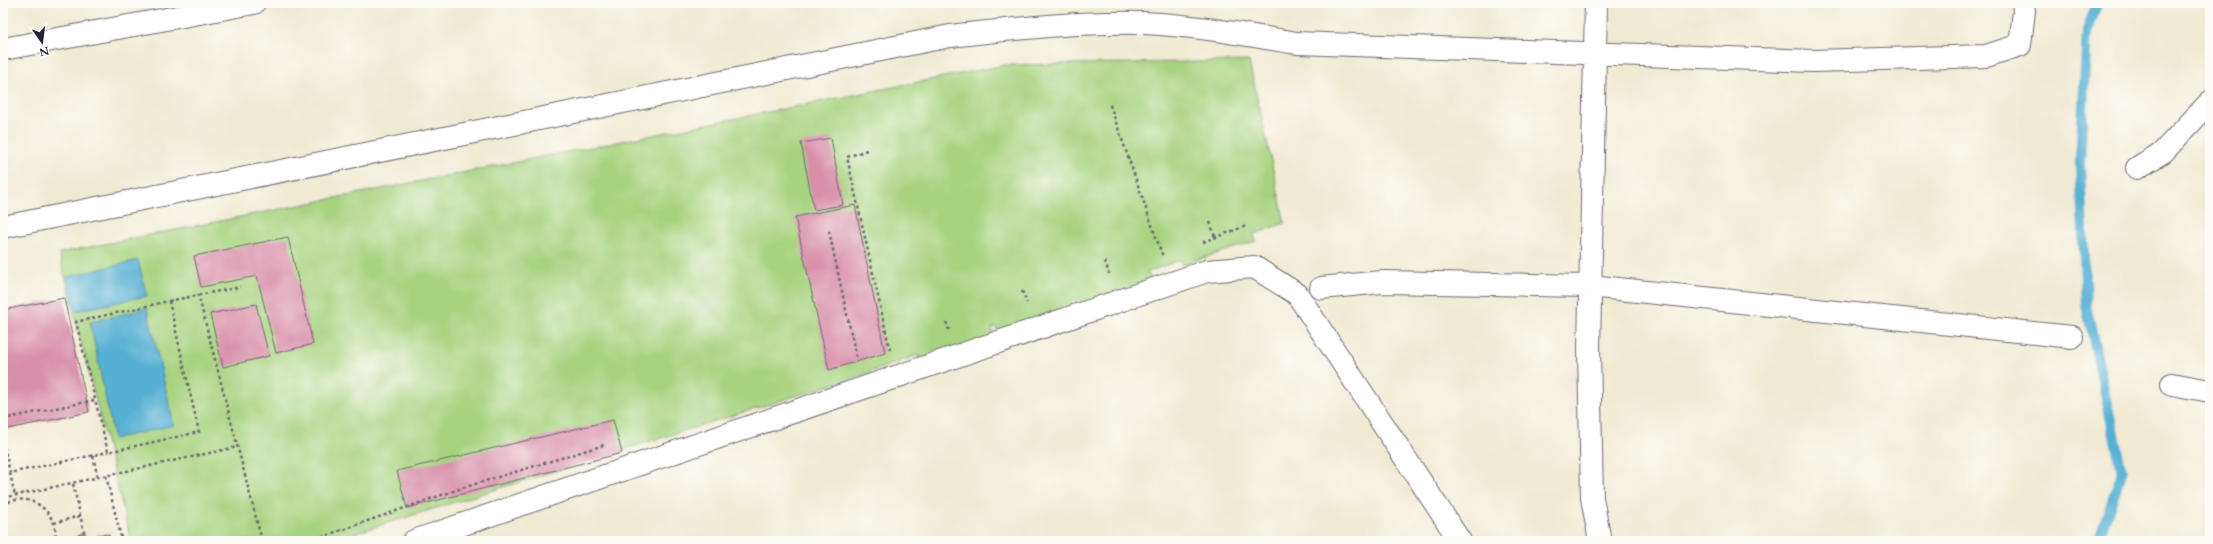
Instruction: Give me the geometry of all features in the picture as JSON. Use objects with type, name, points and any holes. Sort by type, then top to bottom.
[{"type":"street","points":[[3,49],[200,8],[254,3]]},
{"type":"street","points":[[1596,3],[1589,349],[1592,498],[1600,541]]},
{"type":"street","points":[[3,227],[950,36],[1028,28],[1144,23],[1241,34],[1297,43],[1595,52],[1678,57],[1813,60],[1986,56],[2020,45],[2024,3]]},
{"type":"street","points":[[2137,168],[2163,152],[2210,102]]},
{"type":"street","points":[[414,541],[1208,271],[1254,267],[1296,294],[1460,541]]},
{"type":"street","points":[[1321,288],[1382,282],[1590,286],[2072,337]]},
{"type":"street","points":[[2172,384],[2210,391]]},
{"type":"path","points":[[1110,105],[1163,257],[1156,259]]},
{"type":"path","points":[[867,150],[847,157],[890,351]]},
{"type":"path","points":[[1210,222],[1215,237]]},
{"type":"path","points":[[829,231],[857,363]]},
{"type":"path","points":[[1105,260],[1110,276]]},
{"type":"path","points":[[108,452],[76,322],[198,294],[240,287]]},
{"type":"path","points":[[1022,291],[1028,307]]},
{"type":"path","points":[[198,294],[236,447],[262,541]]},
{"type":"path","points":[[10,473],[199,432],[170,301]]},
{"type":"path","points":[[3,419],[95,400]]},
{"type":"path","points":[[3,441],[15,496]]},
{"type":"path","points":[[310,541],[462,488],[609,443]]},
{"type":"path","points":[[3,498],[73,484],[236,447]]},
{"type":"path","points":[[93,455],[98,478]]},
{"type":"path","points":[[106,476],[122,541]]},
{"type":"path","points":[[73,484],[84,532]]},
{"type":"path","points":[[3,505],[17,500],[29,500],[39,504],[48,513],[54,523],[56,534],[55,541]]},
{"type":"path","points":[[54,523],[80,516]]},
{"type":"green space","points":[[1249,61],[1285,223],[1254,234],[1256,241],[1182,265],[1180,260],[1148,272],[1153,285],[1078,309],[1074,299],[1071,300],[1075,314],[1000,338],[996,327],[992,328],[996,339],[921,363],[918,355],[860,376],[330,541],[131,541],[59,253],[1004,65]]},
{"type":"water","points":[[138,260],[147,296],[76,311],[67,277]]},
{"type":"water","points":[[147,308],[174,425],[114,439],[90,322]]},
{"type":"building","points":[[831,138],[843,205],[814,210],[801,143]]},
{"type":"building","points":[[855,205],[885,353],[829,370],[795,217]]},
{"type":"building","points":[[288,237],[313,344],[276,353],[257,276],[201,287],[194,256]]},
{"type":"building","points":[[64,298],[89,412],[3,430],[3,310]]},
{"type":"building","points":[[256,304],[269,356],[223,367],[210,314]]},
{"type":"building","points":[[613,420],[622,453],[407,508],[397,471]]},
{"type":"building","points":[[84,532],[87,541],[69,541],[73,538]]},
{"type":"building","points":[[108,534],[114,541],[98,541],[97,535]]},
{"type":"waterway","points":[[2097,3],[2087,30],[2080,163],[2086,305],[2122,472],[2098,541]]}]
